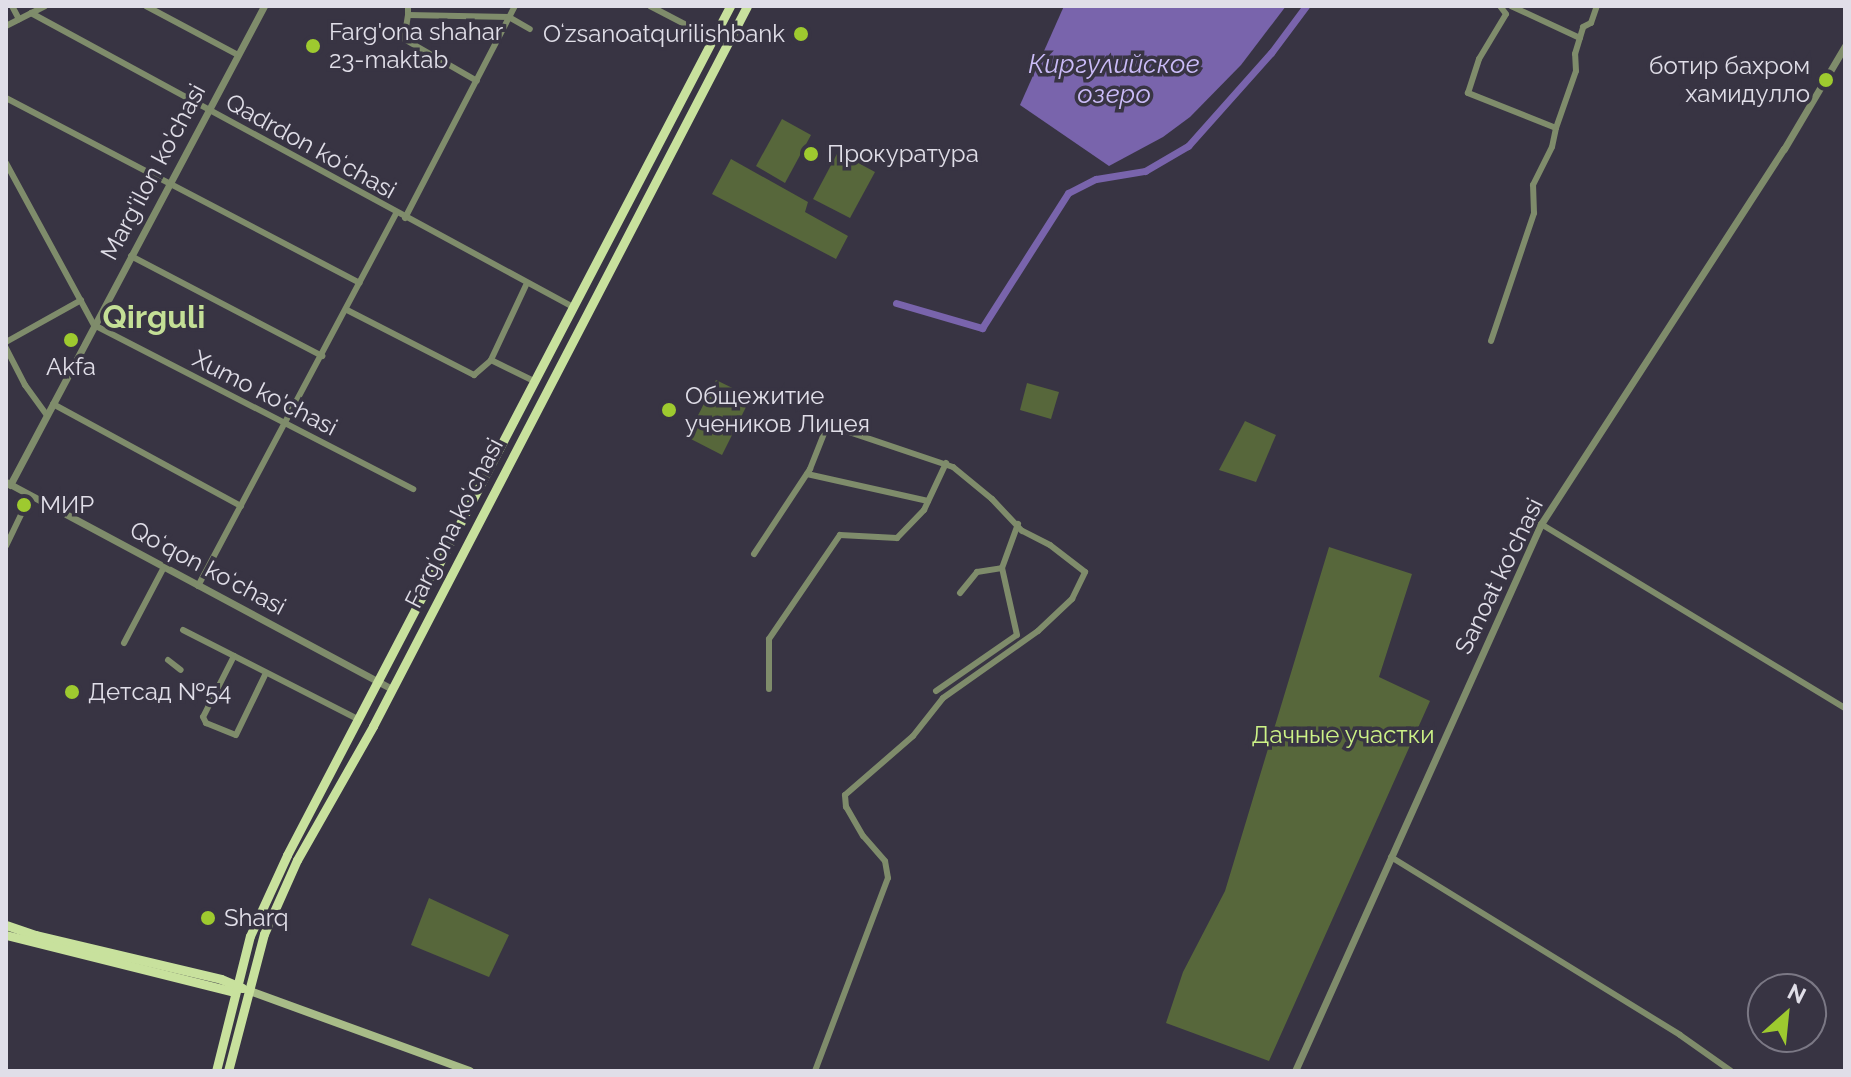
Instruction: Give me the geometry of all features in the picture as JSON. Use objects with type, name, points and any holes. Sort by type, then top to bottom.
[{"type":"main road","name":"Fargʻona koʻchasi","points":[[216,1071],[236,989],[262,907],[730,6]]},
{"type":"main road","name":"Fargʻona koʻchasi","points":[[228,1071],[246,993],[264,934],[292,871],[392,689],[747,6]]},
{"type":"main road","points":[[6,925],[35,935],[221,979],[236,989]]},
{"type":"main road","points":[[6,935],[236,989],[353,1027],[470,1071]]},
{"type":"street","points":[[12,6],[19,19]]},
{"type":"street","points":[[6,26],[45,6]]},
{"type":"street","points":[[146,6],[238,55]]},
{"type":"street","name":"Marg'ilon ko'chasi","points":[[8,484],[264,6]]},
{"type":"street","points":[[408,6],[404,39],[477,81]]},
{"type":"street","points":[[405,218],[515,6]]},
{"type":"street","points":[[650,6],[713,39]]},
{"type":"street","points":[[1500,6],[1506,14],[1479,59],[1468,93],[1556,128]]},
{"type":"street","points":[[1511,6],[1580,38]]},
{"type":"street","points":[[1491,341],[1534,213],[1533,185],[1552,147],[1576,71],[1575,54],[1580,38],[1597,6]]},
{"type":"street","name":"Qadrdon koʻchasi","points":[[31,13],[405,218],[575,307]]},
{"type":"street","points":[[408,15],[509,17],[530,29]]},
{"type":"street","name":"Sanoat ko'chasi","points":[[1295,1071],[1541,524],[1784,149],[1845,46]]},
{"type":"street","points":[[6,98],[360,283]]},
{"type":"street","points":[[6,163],[94,325]]},
{"type":"street","points":[[198,586],[396,213]]},
{"type":"street","points":[[131,256],[322,356]]},
{"type":"street","points":[[347,310],[474,375],[491,360],[527,283]]},
{"type":"street","points":[[6,342],[81,300]]},
{"type":"street","name":"Xumo ko'chasi","points":[[94,325],[413,489]]},
{"type":"street","points":[[6,348],[25,385],[47,415]]},
{"type":"street","points":[[491,360],[536,382]]},
{"type":"street","points":[[53,404],[241,506]]},
{"type":"street","points":[[754,554],[807,474],[826,425],[946,463],[1018,524],[1022,531],[1050,545],[1085,572],[1080,586],[1038,631],[943,698],[913,736],[844,800],[863,836],[885,861],[888,878],[815,1071]]},
{"type":"street","points":[[769,689],[769,639],[840,535],[897,538],[928,501],[946,463]]},
{"type":"street","points":[[807,474],[928,501]]},
{"type":"street","name":"Qoʻqon koʻchasi","points":[[8,484],[392,689]]},
{"type":"street","points":[[6,546],[30,496]]},
{"type":"street","points":[[936,691],[1017,635],[1002,568],[1018,524]]},
{"type":"street","points":[[1541,524],[1845,708]]},
{"type":"street","points":[[124,643],[164,567]]},
{"type":"street","points":[[960,593],[977,572],[1002,568]]},
{"type":"street","points":[[183,630],[360,720]]},
{"type":"street","points":[[234,656],[203,717],[206,723],[236,735],[266,673]]},
{"type":"street","points":[[168,660],[181,670]]},
{"type":"street","points":[[1391,857],[1680,1035],[1731,1071]]},
{"type":"green space","points":[[782,119],[811,135],[785,183],[756,166]]},
{"type":"green space","points":[[838,152],[875,172],[850,218],[813,199]]},
{"type":"green space","points":[[731,159],[808,202],[805,212],[848,236],[836,259],[712,194]]},
{"type":"green space","points":[[716,380],[751,397],[722,455],[687,437]]},
{"type":"green space","points":[[1027,383],[1059,392],[1051,419],[1020,410]]},
{"type":"green space","points":[[1245,421],[1276,435],[1256,482],[1219,470]]},
{"type":"green space","name":"Дачные участки","points":[[1329,547],[1412,574],[1379,677],[1430,701],[1269,1061],[1166,1023],[1183,972],[1225,891]]},
{"type":"green space","points":[[429,898],[509,935],[489,977],[411,945]]},
{"type":"water","name":"Киргулийское озеро","points":[[1064,6],[1286,6],[1241,65],[1190,117],[1163,137],[1109,166],[1020,105]]},
{"type":"waterway","points":[[896,303],[982,328],[1068,193],[1096,179],[1145,171],[1188,146],[1271,53],[1306,6]]},
{"type":"place","name":"Oʻzsanoatqurilishbank","points":[[801,34]]},
{"type":"place","name":"Farg'ona shahar 23-maktab","points":[[313,46]]},
{"type":"place","name":"ботир бахром хамидулло","points":[[1826,80]]},
{"type":"place","name":"Прокуратура","points":[[811,154]]},
{"type":"place","name":"Akfa","points":[[71,340]]},
{"type":"place","name":"Общежитие учеников Лицея","points":[[669,410]]},
{"type":"place","name":"МИР","points":[[24,505]]},
{"type":"place","name":"Детсад №54","points":[[72,692]]},
{"type":"place","name":"Sharq","points":[[208,918]]},
{"type":"district","name":"Qirguli","points":[[154,317]]}]
